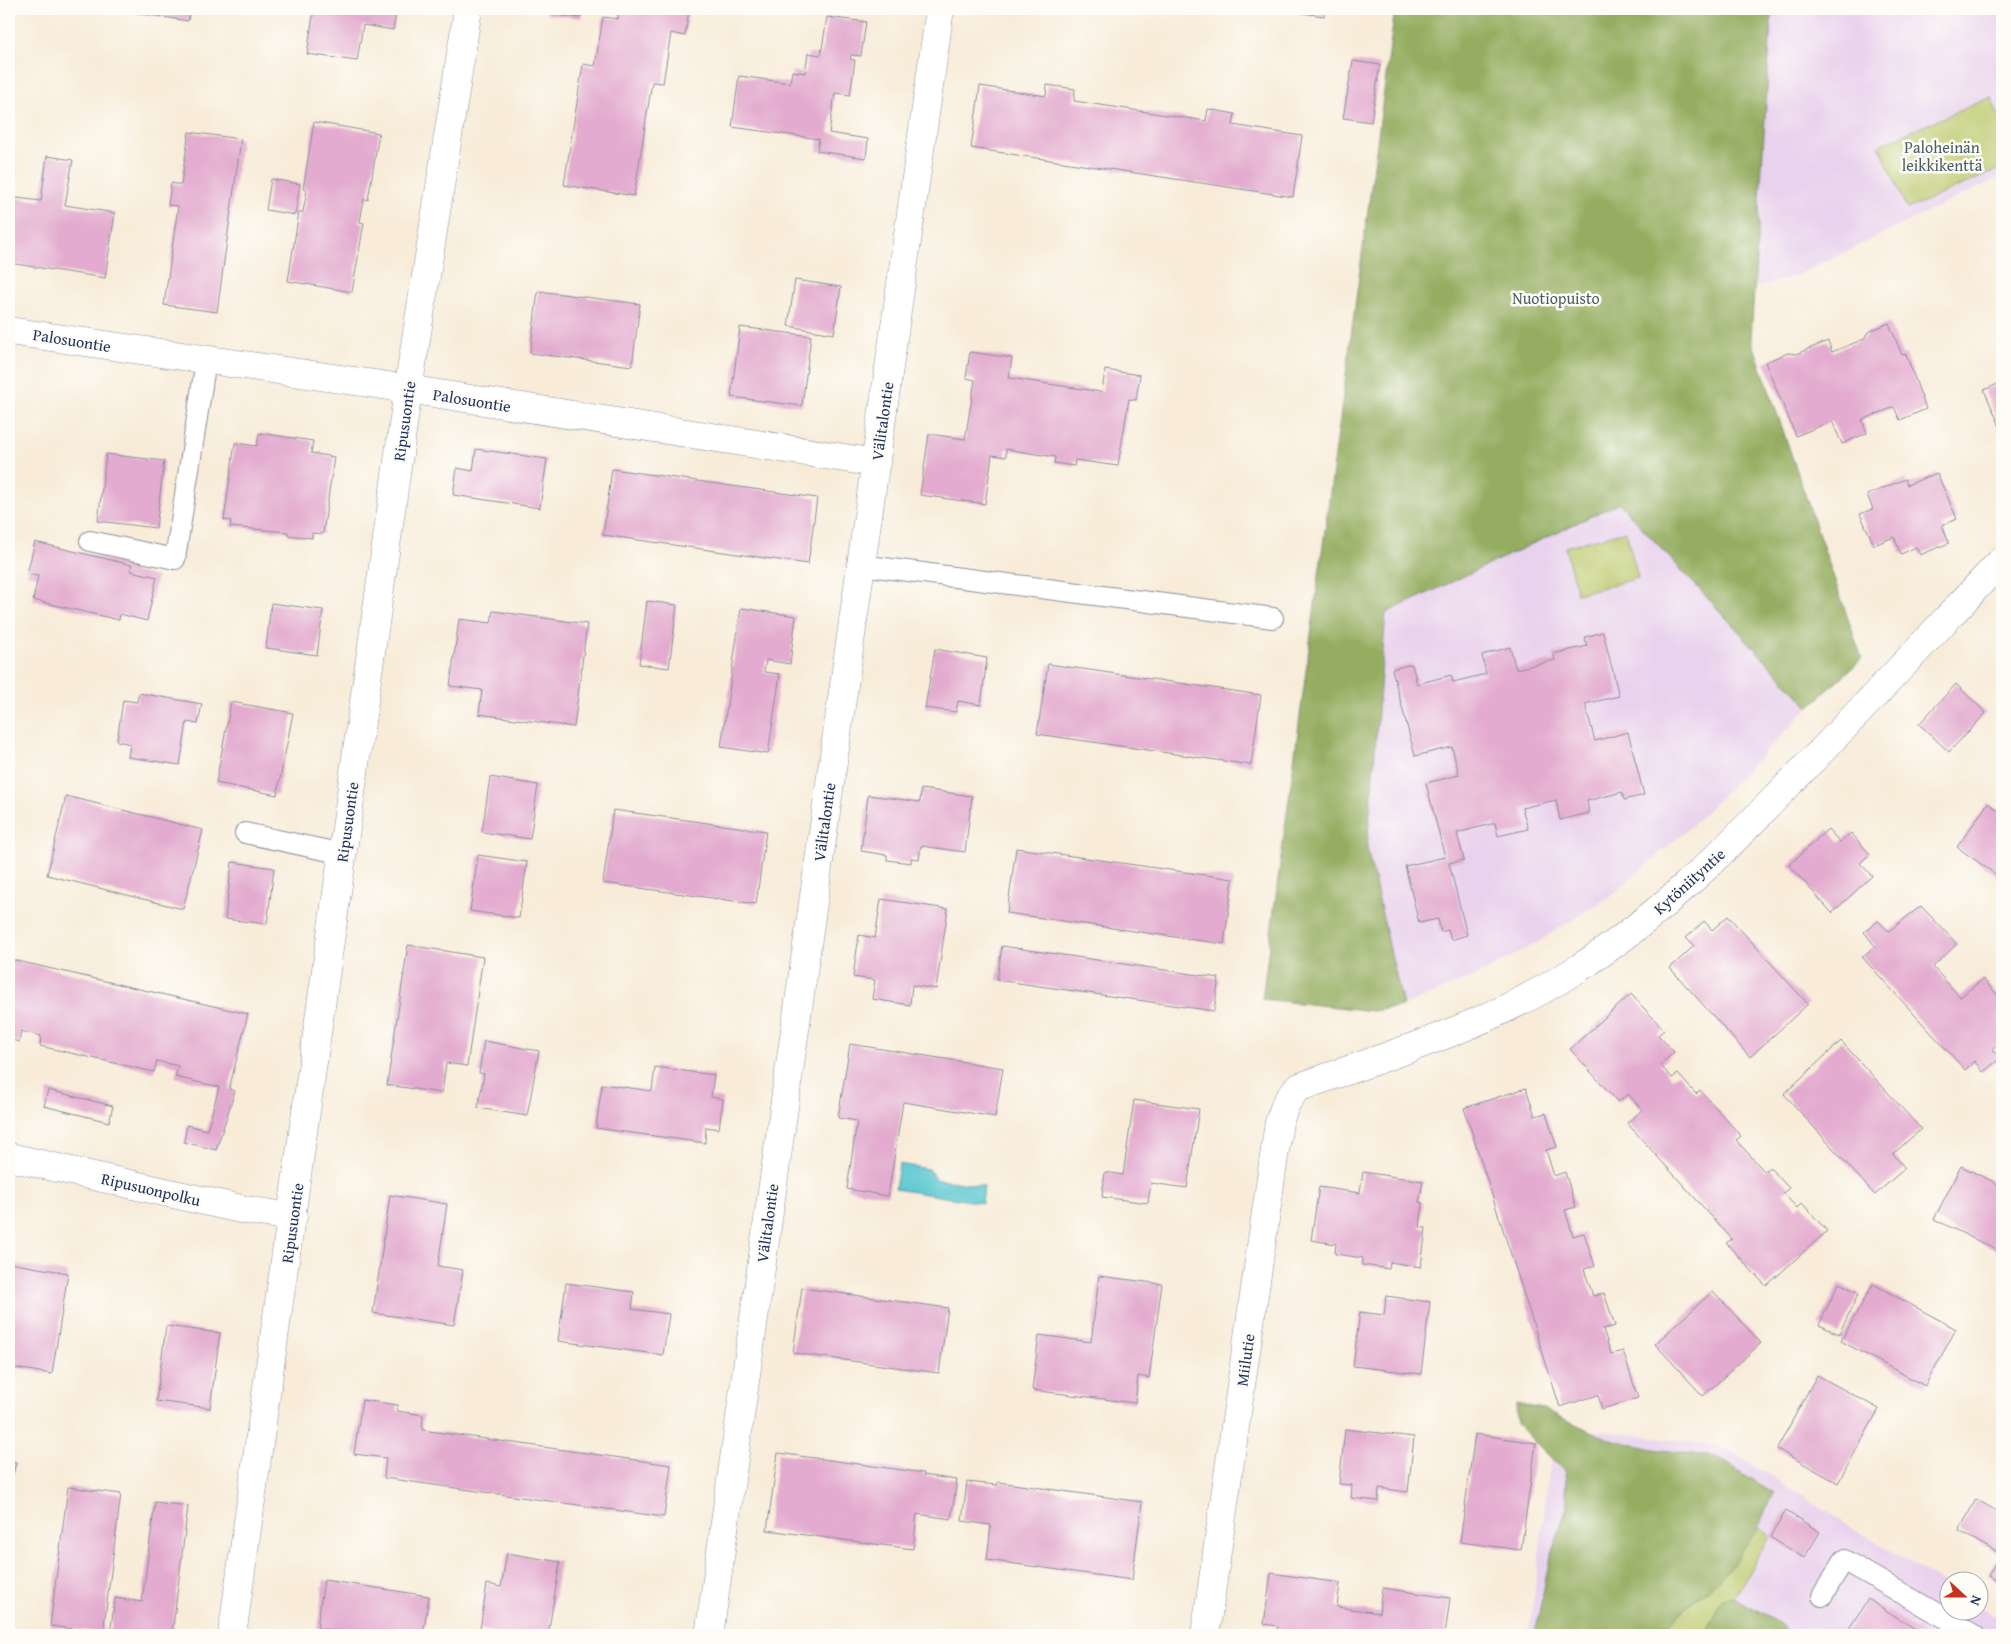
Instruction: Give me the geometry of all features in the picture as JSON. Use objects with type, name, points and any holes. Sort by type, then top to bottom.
[{"type":"street","name":"Ripusuontie","points":[[232,1635],[293,1217],[408,390],[468,9]]},
{"type":"street","name":"Välitalontie","points":[[709,1635],[940,9]]},
{"type":"street","name":"Palosuontie","points":[[9,331],[408,390],[876,463]]},
{"type":"street","name":"Kytöniityntie","points":[[1297,1088],[1464,1029],[1570,974],[1633,931],[1737,837],[1860,712],[2002,560]]},
{"type":"street","name":"Miilutie","points":[[1205,1635],[1279,1122],[1286,1103],[1297,1088]]},
{"type":"street","name":"Ripusuonpolku","points":[[9,1157],[245,1210],[293,1217]]},
{"type":"lane","points":[[90,541],[175,559],[206,360]]},
{"type":"lane","points":[[861,565],[1273,618]]},
{"type":"lane","points":[[245,833],[343,854]]},
{"type":"lane","points":[[1822,1596],[1844,1560],[1974,1635]]},
{"type":"shaded area","points":[[1772,9],[2002,9],[2002,176],[1795,276],[1754,288]]},
{"type":"shaded area","points":[[1619,503],[1809,707],[1698,820],[1613,894],[1533,945],[1476,976],[1403,1006],[1367,848],[1386,613]]},
{"type":"shaded area","points":[[1555,1426],[1674,1439],[1724,1447],[1938,1581],[1938,1622],[1988,1622],[1988,1611],[2002,1620],[2002,1635],[1529,1635]]},
{"type":"green space","name":"Nuotiopuisto","points":[[1395,9],[1772,9],[1751,338],[1862,659],[1809,707],[1619,503],[1386,613],[1367,848],[1403,1006],[1373,1011],[1262,999]]},
{"type":"green space","name":"Paloheinän leikkikenttä","points":[[1991,97],[2002,124],[2002,168],[1907,209],[1879,145]]},
{"type":"green space","points":[[1626,531],[1638,578],[1577,594],[1565,547]]},
{"type":"green space","points":[[1516,1404],[1543,1409],[1606,1438],[1653,1449],[1717,1457],[1774,1493],[1762,1520],[1739,1556],[1710,1588],[1677,1616],[1660,1635],[1535,1635],[1549,1563],[1567,1507],[1565,1472],[1517,1424]]},
{"type":"green space","points":[[1759,1526],[1770,1537],[1734,1597],[1721,1599],[1706,1635],[1660,1635],[1671,1622],[1724,1573]]},
{"type":"green space","points":[[1734,1597],[1780,1623],[1788,1635],[1706,1635],[1721,1599]]},
{"type":"water","points":[[899,1164],[929,1169],[935,1179],[984,1186],[982,1203],[895,1189]]},
{"type":"building","points":[[113,9],[190,9],[188,21]]},
{"type":"building","points":[[314,9],[397,9],[393,30],[363,25],[357,61],[307,54]]},
{"type":"building","points":[[546,9],[582,9],[581,18],[546,14]]},
{"type":"building","points":[[619,9],[689,9],[685,36],[671,33],[663,83],[652,82],[634,196],[564,185],[583,64],[595,66],[603,17],[618,19]]},
{"type":"building","points":[[1303,9],[1325,9],[1324,16],[1302,13]]},
{"type":"building","points":[[827,17],[866,22],[861,56],[851,55],[850,59],[855,60],[850,95],[835,93],[829,133],[868,139],[866,158],[817,151],[819,139],[732,127],[739,76],[790,83],[792,71],[805,73],[808,53],[821,55]]},
{"type":"building","points":[[1353,61],[1380,65],[1371,122],[1343,118]]},
{"type":"building","points":[[1047,85],[1075,89],[1074,101],[1206,121],[1208,109],[1235,114],[1233,125],[1302,136],[1293,197],[971,148],[980,86],[1046,96]]},
{"type":"building","points":[[314,122],[379,133],[368,200],[364,199],[360,222],[364,223],[352,292],[288,281],[299,212],[303,212],[307,190],[303,189]]},
{"type":"building","points":[[189,132],[241,139],[217,312],[164,305],[178,206],[168,205],[171,183],[181,185]]},
{"type":"building","points":[[47,156],[73,160],[65,205],[115,213],[105,278],[9,263],[9,197],[41,201]]},
{"type":"building","points":[[271,179],[300,184],[295,215],[266,210]]},
{"type":"building","points":[[795,280],[841,287],[834,334],[788,326]]},
{"type":"building","points":[[538,291],[640,304],[632,366],[530,353]]},
{"type":"building","points":[[1889,323],[1902,355],[1906,354],[1926,409],[1900,420],[1894,407],[1862,420],[1867,433],[1842,444],[1832,421],[1796,436],[1765,362],[1788,353],[1796,354],[1828,341],[1832,352],[1864,339],[1868,332]]},
{"type":"building","points":[[740,327],[811,336],[802,406],[731,397]]},
{"type":"building","points":[[970,352],[1012,358],[1009,378],[1102,392],[1105,370],[1140,375],[1136,400],[1129,399],[1118,466],[1075,460],[1074,466],[1054,463],[1055,457],[1006,449],[1006,457],[992,455],[985,504],[920,495],[929,434],[965,439],[975,380],[966,378]]},
{"type":"building","points":[[2002,382],[2002,431],[1984,390]]},
{"type":"building","points":[[259,433],[313,441],[311,453],[334,457],[323,534],[312,533],[312,538],[288,535],[288,532],[230,527],[231,521],[224,520],[235,443],[257,446]]},
{"type":"building","points":[[476,449],[547,459],[540,508],[453,495],[457,468],[473,471]]},
{"type":"building","points":[[106,454],[164,461],[156,528],[98,521]]},
{"type":"building","points":[[612,469],[817,498],[808,564],[603,535]]},
{"type":"building","points":[[1937,473],[1957,519],[1942,525],[1949,543],[1920,555],[1916,547],[1901,554],[1894,537],[1874,545],[1860,514],[1873,509],[1867,495],[1905,479],[1907,485]]},
{"type":"building","points":[[35,542],[132,565],[131,571],[157,577],[147,621],[120,614],[119,620],[33,600],[38,576],[27,574]]},
{"type":"building","points":[[647,601],[677,605],[669,668],[639,664]]},
{"type":"building","points":[[271,603],[323,610],[317,655],[266,648]]},
{"type":"building","points":[[741,608],[796,616],[790,664],[766,660],[764,672],[780,674],[768,754],[721,747]]},
{"type":"building","points":[[493,611],[587,624],[574,727],[479,714],[482,690],[450,686],[459,619],[491,623]]},
{"type":"building","points":[[1603,632],[1619,696],[1585,704],[1595,741],[1628,732],[1644,795],[1624,800],[1622,792],[1587,801],[1589,813],[1560,820],[1556,800],[1522,808],[1528,829],[1498,836],[1495,823],[1457,833],[1464,860],[1449,863],[1467,935],[1451,940],[1448,930],[1441,932],[1438,919],[1419,923],[1405,866],[1445,857],[1426,783],[1459,775],[1452,747],[1415,756],[1392,669],[1412,664],[1417,684],[1451,675],[1453,682],[1486,674],[1482,655],[1510,647],[1516,669],[1555,660],[1553,654],[1587,646],[1585,637]]},
{"type":"building","points":[[935,649],[987,658],[981,705],[958,701],[956,712],[925,708]]},
{"type":"building","points":[[1048,664],[1261,695],[1251,765],[1037,734]]},
{"type":"building","points":[[1956,684],[1986,713],[1949,752],[1919,724]]},
{"type":"building","points":[[139,693],[202,704],[198,724],[187,722],[180,765],[128,757],[130,744],[117,741],[123,700],[137,702]]},
{"type":"building","points":[[231,702],[293,713],[277,795],[216,783]]},
{"type":"building","points":[[490,777],[538,785],[530,839],[482,832]]},
{"type":"building","points":[[921,789],[972,796],[965,852],[921,846],[919,859],[911,858],[911,863],[887,860],[887,855],[861,851],[868,795],[920,802]]},
{"type":"building","points":[[66,796],[203,830],[183,909],[47,875]]},
{"type":"building","points":[[1988,803],[2002,814],[2002,879],[1957,847]]},
{"type":"building","points":[[613,810],[766,831],[756,904],[603,883]]},
{"type":"building","points":[[1828,829],[1840,842],[1851,833],[1870,854],[1860,863],[1872,876],[1832,913],[1789,865]]},
{"type":"building","points":[[1016,848],[1233,879],[1224,944],[1007,913]]},
{"type":"building","points":[[478,855],[527,862],[519,918],[470,911]]},
{"type":"building","points":[[232,862],[274,868],[267,924],[225,919]]},
{"type":"building","points":[[881,899],[948,909],[936,989],[912,985],[910,1005],[872,999],[875,980],[853,977],[859,935],[875,938]]},
{"type":"building","points":[[1921,906],[1957,944],[1933,967],[1960,997],[1983,979],[2002,1000],[2002,1041],[1992,1050],[2001,1058],[1983,1072],[1974,1061],[1965,1070],[1862,957],[1875,946],[1864,932],[1878,921],[1889,931]]},
{"type":"building","points":[[1728,916],[1808,1004],[1750,1057],[1670,968],[1694,946],[1686,938],[1704,921],[1712,930]]},
{"type":"building","points":[[408,945],[483,957],[467,1066],[446,1063],[442,1093],[387,1085]]},
{"type":"building","points":[[1002,946],[1219,978],[1214,1011],[997,980]]},
{"type":"building","points":[[9,959],[248,1014],[229,1089],[235,1091],[216,1150],[184,1142],[187,1125],[207,1130],[219,1087],[175,1077],[178,1066],[157,1061],[154,1072],[40,1046],[41,1036],[21,1031],[19,1042],[9,1039]]},
{"type":"building","points":[[1631,994],[1664,1030],[1658,1035],[1674,1052],[1660,1065],[1672,1078],[1678,1074],[1696,1094],[1700,1090],[1741,1136],[1736,1140],[1765,1172],[1769,1167],[1789,1188],[1783,1193],[1797,1208],[1802,1203],[1827,1231],[1766,1286],[1726,1243],[1732,1239],[1627,1123],[1642,1110],[1628,1094],[1618,1102],[1570,1049]]},
{"type":"building","points":[[484,1041],[539,1051],[527,1116],[478,1108],[484,1074],[479,1073]]},
{"type":"building","points":[[1841,1041],[1921,1129],[1893,1154],[1905,1168],[1875,1195],[1784,1094]]},
{"type":"building","points":[[850,1044],[1003,1068],[995,1117],[903,1102],[888,1196],[847,1189],[857,1121],[838,1118]]},
{"type":"building","points":[[655,1067],[714,1075],[711,1097],[723,1099],[719,1129],[706,1127],[705,1143],[596,1128],[602,1084],[652,1091]]},
{"type":"building","points":[[1526,1088],[1535,1116],[1546,1113],[1557,1147],[1546,1150],[1554,1176],[1565,1172],[1576,1207],[1565,1210],[1573,1236],[1584,1233],[1595,1266],[1584,1269],[1593,1296],[1604,1293],[1615,1326],[1603,1329],[1611,1354],[1623,1351],[1638,1398],[1602,1409],[1598,1395],[1560,1407],[1464,1108]]},
{"type":"building","points":[[48,1090],[113,1106],[109,1122],[44,1106]]},
{"type":"building","points":[[1134,1100],[1199,1109],[1187,1188],[1151,1183],[1148,1203],[1102,1197],[1105,1172],[1123,1175]]},
{"type":"building","points":[[1961,1166],[2002,1186],[2002,1253],[1934,1219]]},
{"type":"building","points":[[1363,1172],[1423,1181],[1419,1202],[1423,1203],[1420,1227],[1426,1228],[1421,1267],[1390,1262],[1389,1269],[1362,1265],[1363,1258],[1335,1254],[1336,1244],[1311,1240],[1319,1187],[1360,1193]]},
{"type":"building","points":[[390,1195],[447,1204],[438,1266],[463,1270],[454,1325],[373,1313]]},
{"type":"building","points":[[9,1263],[68,1273],[52,1374],[9,1367]]},
{"type":"building","points":[[1099,1276],[1162,1284],[1149,1378],[1138,1376],[1135,1403],[1032,1390],[1039,1335],[1091,1342]]},
{"type":"building","points":[[566,1283],[634,1292],[632,1309],[669,1314],[663,1355],[558,1341]]},
{"type":"building","points":[[1839,1283],[1859,1293],[1839,1334],[1819,1325]]},
{"type":"building","points":[[1873,1284],[1956,1329],[1925,1386],[1841,1341]]},
{"type":"building","points":[[802,1288],[948,1308],[939,1373],[793,1353]]},
{"type":"building","points":[[1713,1291],[1761,1343],[1703,1396],[1655,1344]]},
{"type":"building","points":[[1386,1296],[1430,1302],[1421,1374],[1353,1366],[1360,1312],[1384,1315]]},
{"type":"building","points":[[166,1326],[220,1333],[210,1408],[156,1401]]},
{"type":"building","points":[[1817,1375],[1879,1409],[1838,1483],[1777,1449]]},
{"type":"building","points":[[362,1400],[398,1405],[397,1411],[423,1415],[422,1430],[671,1465],[664,1517],[384,1478],[386,1458],[354,1454]]},
{"type":"building","points":[[1345,1429],[1414,1437],[1408,1492],[1379,1488],[1378,1501],[1351,1498],[1352,1485],[1339,1484]]},
{"type":"building","points":[[1475,1434],[1536,1443],[1521,1550],[1460,1542]]},
{"type":"building","points":[[778,1453],[924,1473],[923,1475],[957,1480],[951,1519],[917,1514],[913,1549],[767,1530]]},
{"type":"building","points":[[9,1461],[16,1463],[9,1489]]},
{"type":"building","points":[[967,1482],[997,1485],[998,1482],[1142,1502],[1132,1580],[987,1560],[991,1525],[962,1521]]},
{"type":"building","points":[[68,1487],[121,1494],[103,1633],[50,1626]]},
{"type":"building","points":[[1976,1499],[2002,1514],[2002,1584],[1988,1576],[2000,1554],[1959,1531]]},
{"type":"building","points":[[155,1502],[188,1506],[172,1635],[110,1634],[115,1598],[142,1602]]},
{"type":"building","points":[[1786,1511],[1820,1532],[1804,1558],[1770,1537]]},
{"type":"building","points":[[507,1553],[560,1562],[548,1635],[493,1635],[494,1632],[480,1629],[487,1584],[501,1587]]},
{"type":"building","points":[[1271,1573],[1340,1583],[1337,1607],[1379,1613],[1382,1588],[1450,1598],[1445,1635],[1276,1635],[1278,1626],[1264,1624]]},
{"type":"building","points":[[324,1580],[429,1596],[423,1635],[366,1635],[317,1628]]},
{"type":"building","points":[[1868,1599],[1925,1635],[1845,1635]]},
{"type":"building","points":[[752,1628],[794,1634],[794,1635],[751,1635]]}]
